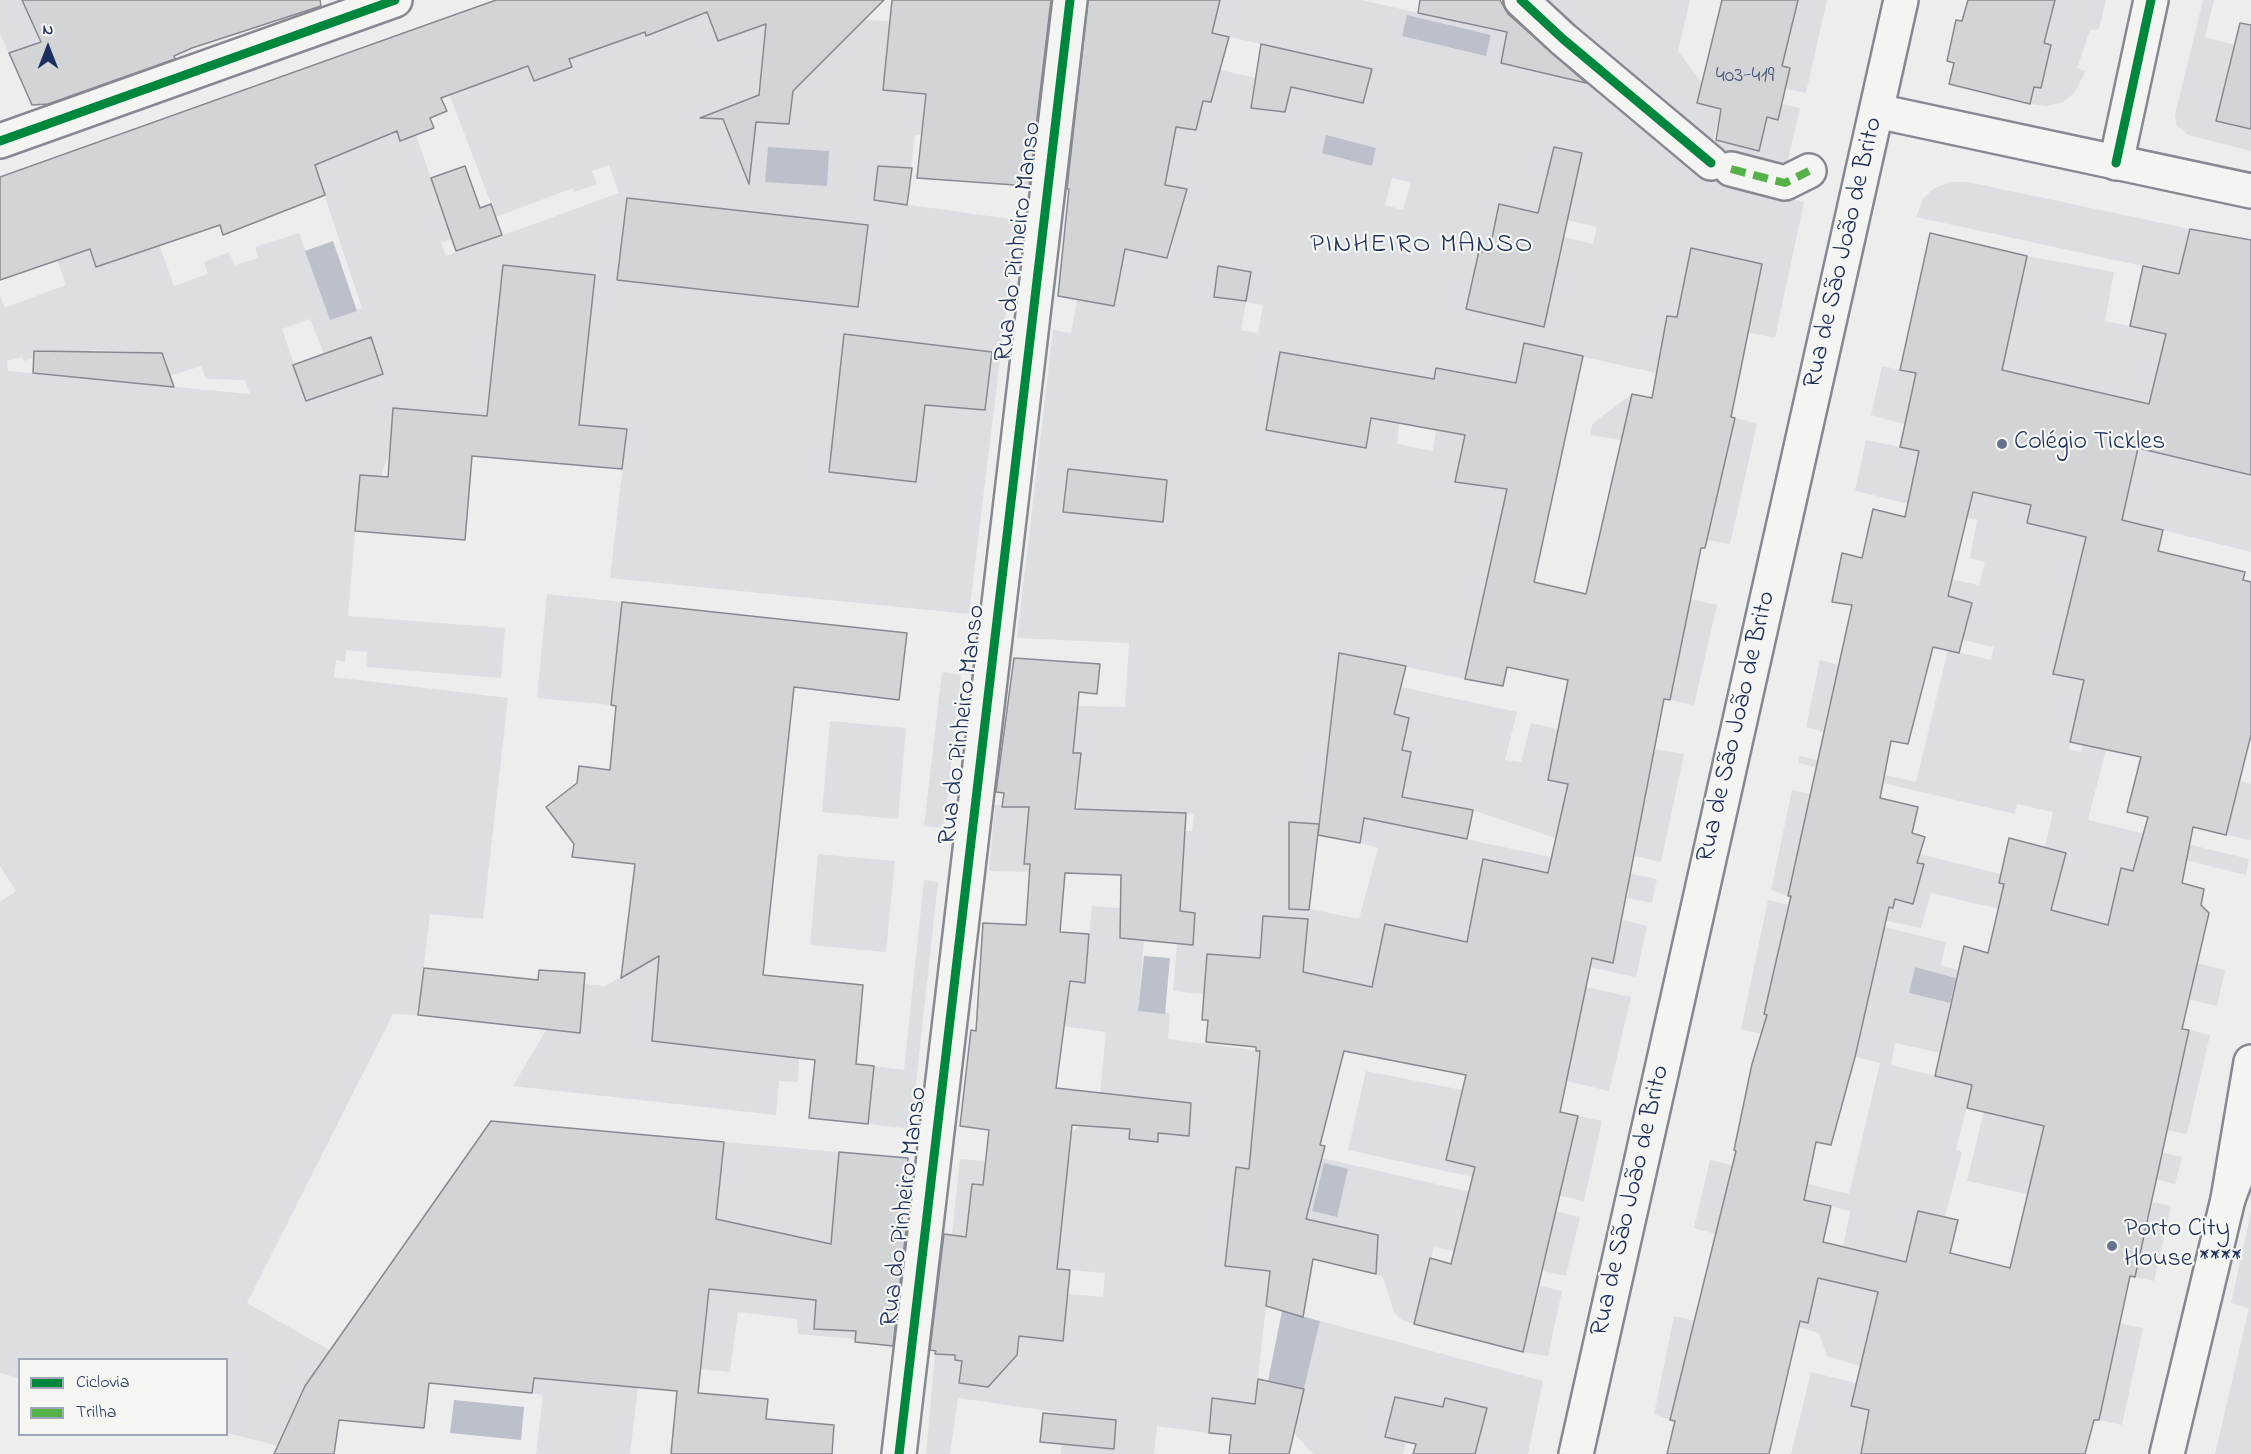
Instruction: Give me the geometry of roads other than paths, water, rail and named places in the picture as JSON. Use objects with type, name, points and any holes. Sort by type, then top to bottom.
[{"type":"main road","points":[[2,134],[395,0]]},
{"type":"main road","name":"Rua do Pinheiro Manso","points":[[899,1454],[1070,0]]},
{"type":"main road","points":[[1521,0],[1563,39],[1721,166],[1785,183],[1809,171]]},
{"type":"main road","name":"Rua de São João de Brito","points":[[1576,1454],[1902,0]]},
{"type":"main road","points":[[2116,163],[2151,0]]},
{"type":"main road","points":[[1877,111],[2251,191]]},
{"type":"main road","points":[[2167,1454],[2228,1199],[2251,1062]]},
{"type":"main road","points":[[2228,1199],[2251,1137]]},
{"type":"place","name":"Colégio Tickles","points":[[2002,444]]},
{"type":"place","name":"Porto City House ****","points":[[2112,1246]]},
{"type":"district","name":"PINHEIRO MANSO","points":[[1422,247]]}]
